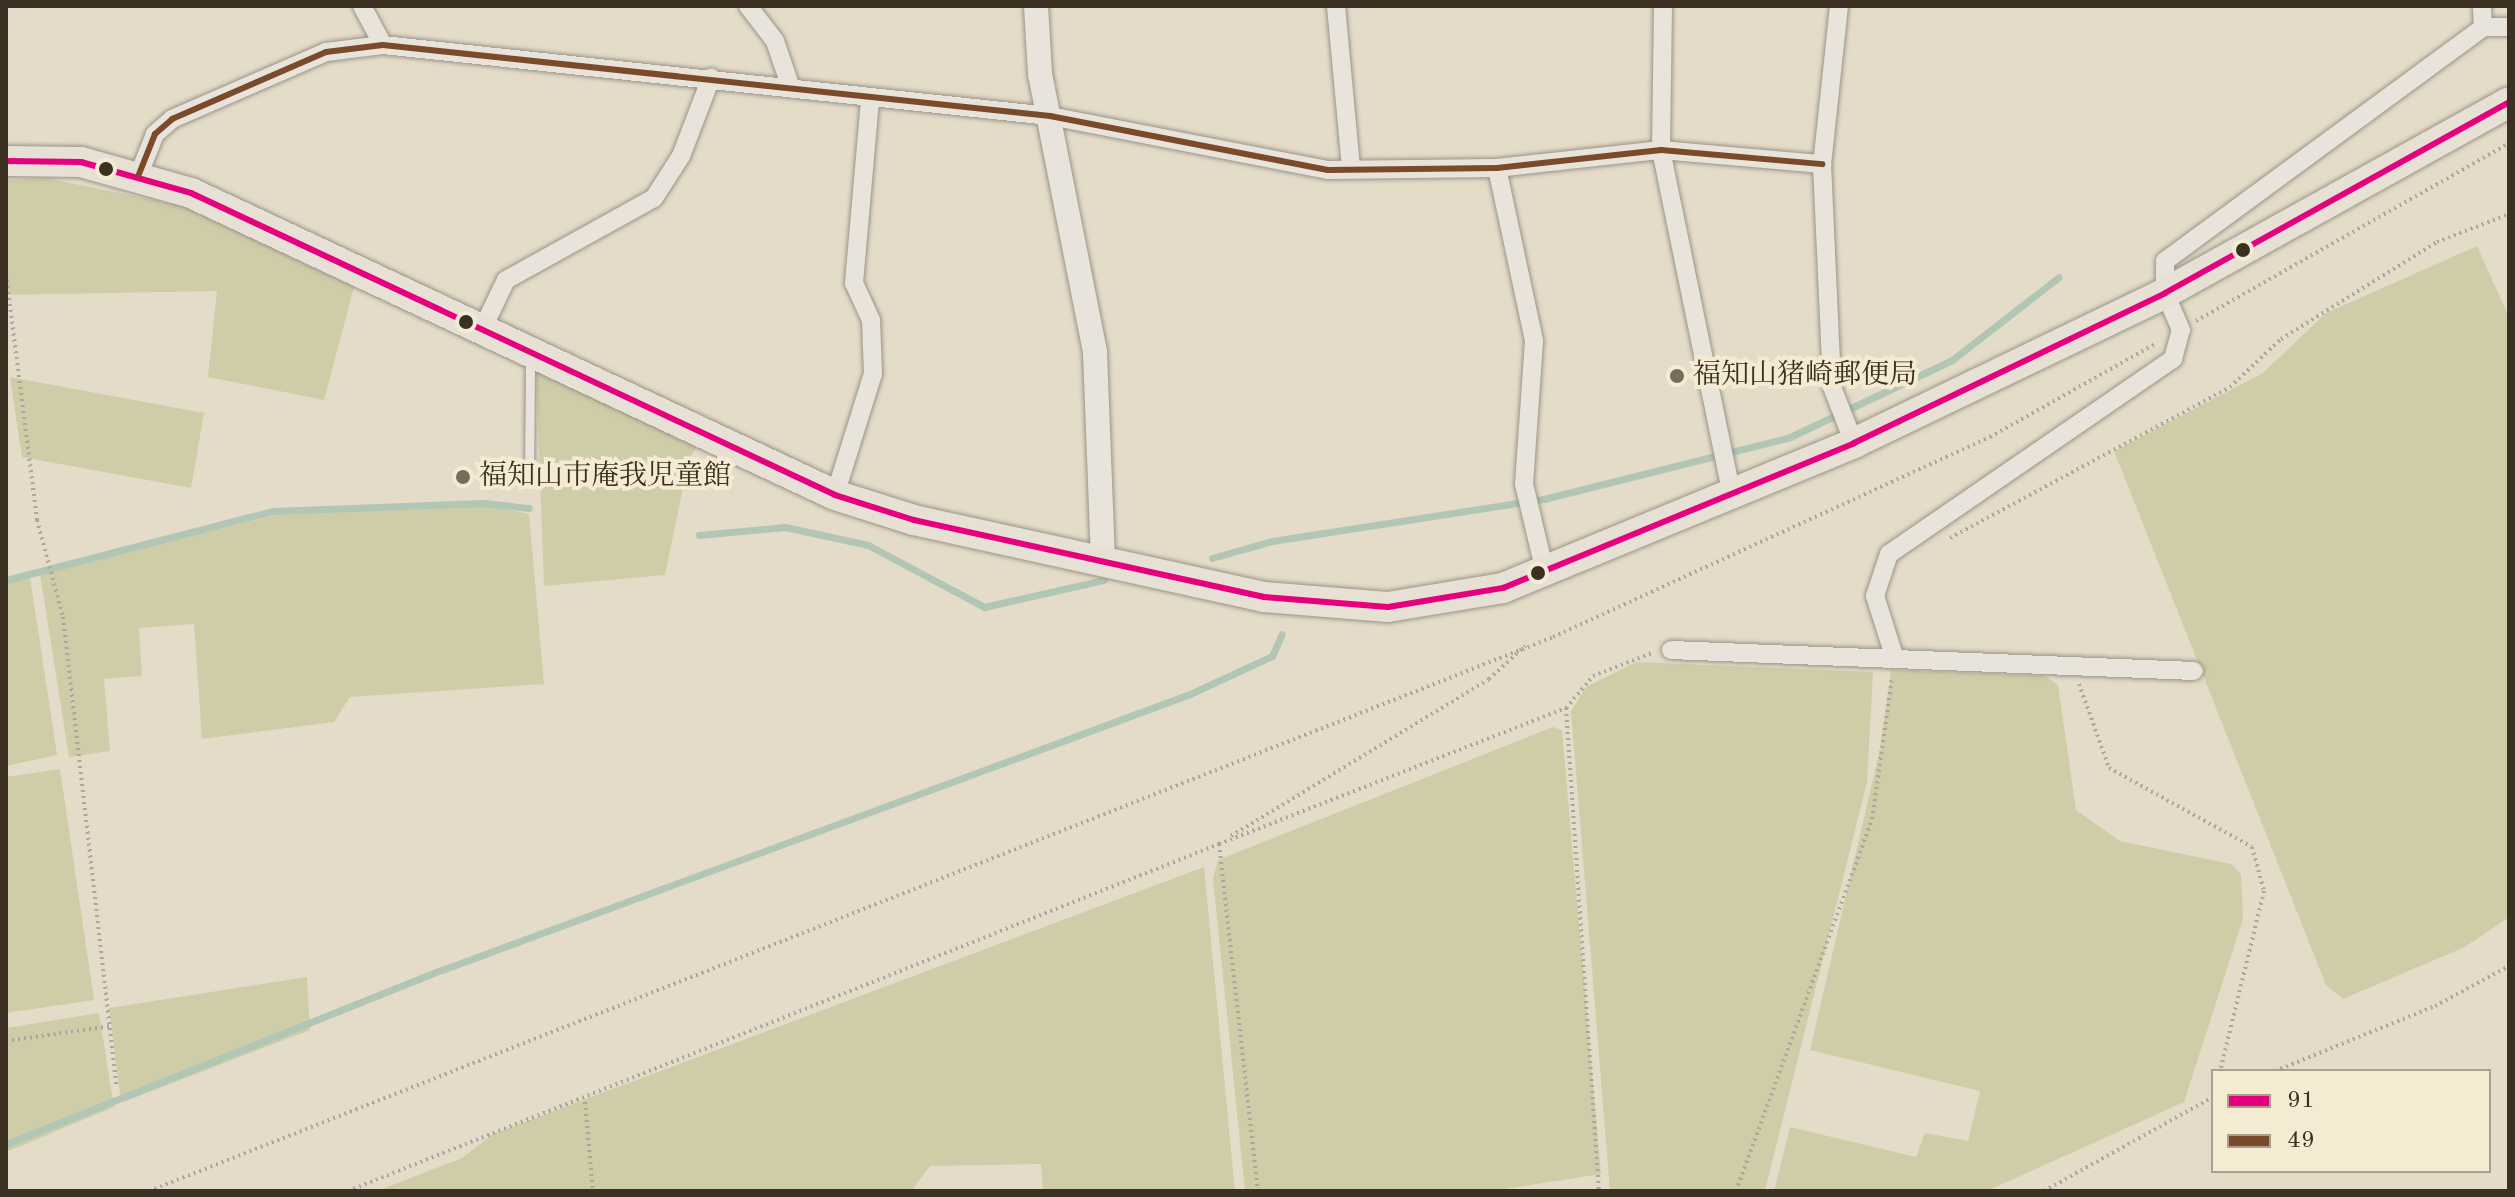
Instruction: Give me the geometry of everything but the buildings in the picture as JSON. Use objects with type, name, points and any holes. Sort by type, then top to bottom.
[{"type":"main road","points":[[6,161],[81,162],[139,174],[835,495],[1103,561],[1322,605],[1449,601],[1545,572],[1732,495],[1854,443],[2165,293],[2509,102]]},
{"type":"street","points":[[362,6],[383,45]]},
{"type":"street","points":[[748,6],[775,41],[791,88]]},
{"type":"street","points":[[1036,6],[1050,116],[1095,352],[1103,561]]},
{"type":"street","points":[[1336,6],[1351,167]]},
{"type":"street","points":[[1663,6],[1661,150],[1732,495]]},
{"type":"street","points":[[1839,6],[1822,164],[1832,387],[1854,443]]},
{"type":"street","points":[[2482,6],[2483,27]]},
{"type":"street","points":[[1895,659],[1875,596],[1889,554],[2173,359],[2181,330],[2165,293],[2165,261],[2483,27],[2509,27]]},
{"type":"street","points":[[139,174],[155,134],[172,119],[326,52],[383,45],[1050,116],[1328,170],[1351,167],[1497,168],[1661,150],[1822,164]]},
{"type":"street","points":[[482,330],[506,280],[654,198],[681,156],[711,78]]},
{"type":"street","points":[[835,495],[873,374],[871,320],[854,283],[870,99]]},
{"type":"street","points":[[1497,168],[1534,341],[1524,484],[1545,572]]},
{"type":"street","points":[[1671,650],[2194,671]]},
{"type":"lane","points":[[529,479],[530,352]]},
{"type":"path","points":[[149,1191],[1530,642],[1990,437],[2509,143]]},
{"type":"path","points":[[1938,545],[2230,387],[2281,339],[2437,242],[2509,214]]},
{"type":"path","points":[[6,274],[37,520],[63,617],[116,1085]]},
{"type":"path","points":[[1219,844],[1489,679],[1530,642]]},
{"type":"path","points":[[348,1191],[585,1102],[1219,844],[1566,708],[1593,676],[1636,655],[1671,650]]},
{"type":"path","points":[[1736,1191],[1872,819],[1895,659]]},
{"type":"path","points":[[2075,666],[2092,735],[2109,768],[2252,847],[2264,891],[2220,1069]]},
{"type":"path","points":[[1566,708],[1599,1191]]},
{"type":"path","points":[[1219,844],[1258,1191]]},
{"type":"path","points":[[2280,1069],[2435,1006],[2509,966]]},
{"type":"path","points":[[6,1041],[111,1026]]},
{"type":"path","points":[[2044,1191],[2211,1098]]},
{"type":"path","points":[[585,1102],[593,1191]]},
{"type":"shaded area","points":[[46,178],[182,206],[354,287],[324,400],[208,377],[217,291],[6,295],[6,180]]},
{"type":"shaded area","points":[[2477,246],[2509,317],[2509,917],[2465,947],[2343,999],[2326,985],[2114,451],[2263,373],[2326,313]]},
{"type":"shaded area","points":[[536,366],[702,439],[689,459],[665,575],[544,586]]},
{"type":"shaded area","points":[[10,377],[204,413],[191,488],[22,457]]},
{"type":"shaded area","points":[[483,504],[529,514],[544,684],[350,697],[334,722],[202,739],[194,624],[139,628],[142,676],[104,679],[110,751],[69,757],[40,574],[275,515]]},
{"type":"shaded area","points":[[30,577],[57,755],[6,766],[6,582]]},
{"type":"shaded area","points":[[1636,662],[1873,672],[1867,782],[1765,1191],[1610,1191],[1571,711],[1586,687]]},
{"type":"shaded area","points":[[1891,670],[2045,676],[2058,685],[2076,810],[2120,841],[2231,864],[2241,874],[2243,919],[2184,1102],[1987,1191],[1774,1191],[1790,1127],[1916,1157],[1925,1133],[1968,1141],[1980,1091],[1810,1050],[1880,749]]},
{"type":"shaded area","points":[[1553,727],[1562,730],[1601,1174],[1493,1191],[1245,1191],[1213,879],[1218,860]]},
{"type":"shaded area","points":[[60,769],[94,1000],[6,1013],[6,777]]},
{"type":"shaded area","points":[[1204,867],[1235,1191],[1043,1191],[1041,1164],[930,1166],[911,1191],[377,1191],[462,1158],[493,1134]]},
{"type":"shaded area","points":[[307,977],[310,1030],[126,1101],[120,1093],[109,1008]]},
{"type":"shaded area","points":[[99,1013],[114,1107],[6,1152],[6,1028]]},
{"type":"waterway","points":[[1212,558],[1272,541],[1544,499],[1790,437],[1952,360],[2059,277]]},
{"type":"waterway","points":[[6,580],[272,511],[483,503],[529,508]]},
{"type":"waterway","points":[[699,535],[785,527],[868,545],[984,607],[1104,580]]},
{"type":"waterway","points":[[6,1144],[442,970],[1190,694],[1272,656],[1282,634]]},
{"type":"transit line","name":"49","points":[[139,174],[155,134],[172,119],[326,52],[383,45],[1050,116],[1328,170],[1497,168],[1661,150],[1822,164]]},
{"type":"transit line","name":"91","points":[[6,161],[81,162],[191,193],[835,495],[914,520],[1264,597],[1388,607],[1503,588],[1854,443],[2165,293],[2509,102]]},
{"type":"place","name":"福知山猪崎郵便局","points":[[1677,376]]},
{"type":"place","name":"福知山市庵我児童館","points":[[463,477]]}]
